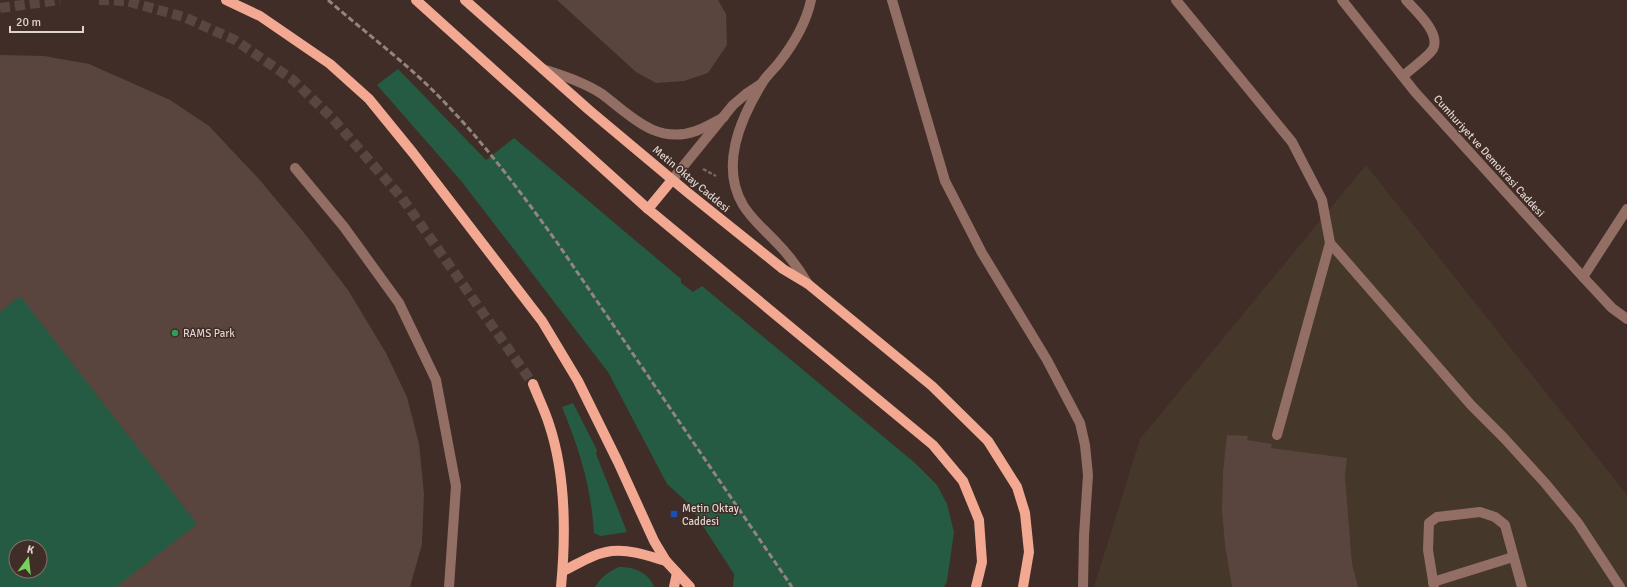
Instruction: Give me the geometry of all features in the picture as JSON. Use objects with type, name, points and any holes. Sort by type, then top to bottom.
[{"type":"main road","points":[[226,0],[260,16],[330,64],[369,99],[414,153],[542,321],[578,381],[618,462],[649,530],[666,562],[690,587]]},
{"type":"main road","points":[[416,0],[648,209],[933,444],[963,481],[979,520],[982,562],[976,587]]},
{"type":"main road","name":"Metin Oktay Caddesi","points":[[465,0],[672,180],[783,269],[808,284],[932,386],[988,441],[1017,487],[1025,513],[1029,552],[1023,587]]},
{"type":"main road","points":[[648,209],[672,180]]},
{"type":"main road","points":[[533,384],[549,424],[560,471],[564,524],[562,587]]},
{"type":"main road","points":[[563,571],[595,555],[612,551],[638,553],[666,562]]},
{"type":"main road","points":[[674,587],[676,574]]},
{"type":"street","points":[[808,284],[796,264],[755,222],[743,204],[735,188],[732,176],[736,140],[743,119],[761,84],[791,47],[808,12],[811,0]]},
{"type":"street","points":[[892,0],[945,181],[982,252],[1048,360],[1080,423],[1085,445],[1088,475],[1084,536],[1083,587]]},
{"type":"street","points":[[1176,0],[1292,142],[1322,200],[1330,243],[1277,434]]},
{"type":"street","name":"Cumhuriyet ve Demokrasi Caddesi","points":[[1342,0],[1415,92],[1583,277],[1612,308],[1627,319]]},
{"type":"street","points":[[1403,76],[1433,50],[1435,41],[1433,31],[1406,0]]},
{"type":"street","points":[[543,69],[574,79],[601,94],[632,119],[650,130],[670,134],[686,134],[697,131],[724,117]]},
{"type":"street","points":[[672,180],[733,105],[761,84]]},
{"type":"street","points":[[295,168],[344,227],[399,303],[436,380],[456,486],[449,587]]},
{"type":"street","points":[[1583,277],[1627,209]]},
{"type":"street","points":[[1330,243],[1471,406],[1504,438],[1545,483],[1578,523],[1620,587]]},
{"type":"street","points":[[1513,557],[1434,584],[1428,550],[1429,523],[1436,516],[1480,512],[1495,517],[1505,526],[1522,587]]},
{"type":"shaded area","points":[[1366,165],[1627,495],[1627,587],[1094,587],[1140,439]]},
{"type":"green space","points":[[398,69],[486,160],[514,138],[681,279],[681,283],[693,292],[702,286],[915,463],[937,485],[947,504],[954,532],[947,581],[944,587],[733,587],[734,574],[688,503],[667,484],[608,372],[462,182],[377,85]]},
{"type":"green space","name":"RAMS Park","points":[[0,77],[388,587],[0,587]]},
{"type":"green space","points":[[573,403],[597,450],[596,454],[627,532],[601,536],[594,533],[593,516],[584,469],[562,407]]},
{"type":"green space","points":[[619,567],[640,571],[648,578],[654,587],[595,587],[606,575]]},
{"type":"building","points":[[557,0],[718,0],[726,14],[727,45],[708,73],[684,81],[656,83],[636,72]]},
{"type":"building","name":"RAMS Park","points":[[0,55],[44,56],[89,64],[170,100],[209,126],[258,178],[305,234],[348,290],[386,353],[407,397],[419,444],[424,494],[422,544],[410,587],[116,587],[197,524],[20,296],[0,312]]},
{"type":"building","points":[[1227,435],[1248,436],[1247,440],[1272,444],[1271,448],[1347,458],[1345,477],[1352,564],[1358,587],[1232,587],[1225,545],[1222,510],[1223,472]]},
{"type":"tunnel","points":[[0,8],[60,0]]},
{"type":"tunnel","points":[[99,0],[126,1],[184,17],[235,40],[293,80],[333,119],[402,198],[533,384]]},
{"type":"railway","points":[[328,0],[420,78],[463,122],[504,172],[556,241],[792,587]]},
{"type":"place","name":"RAMS Park","points":[[175,333]]},
{"type":"place","name":"Metin Oktay Caddesi","points":[[674,514]]}]
